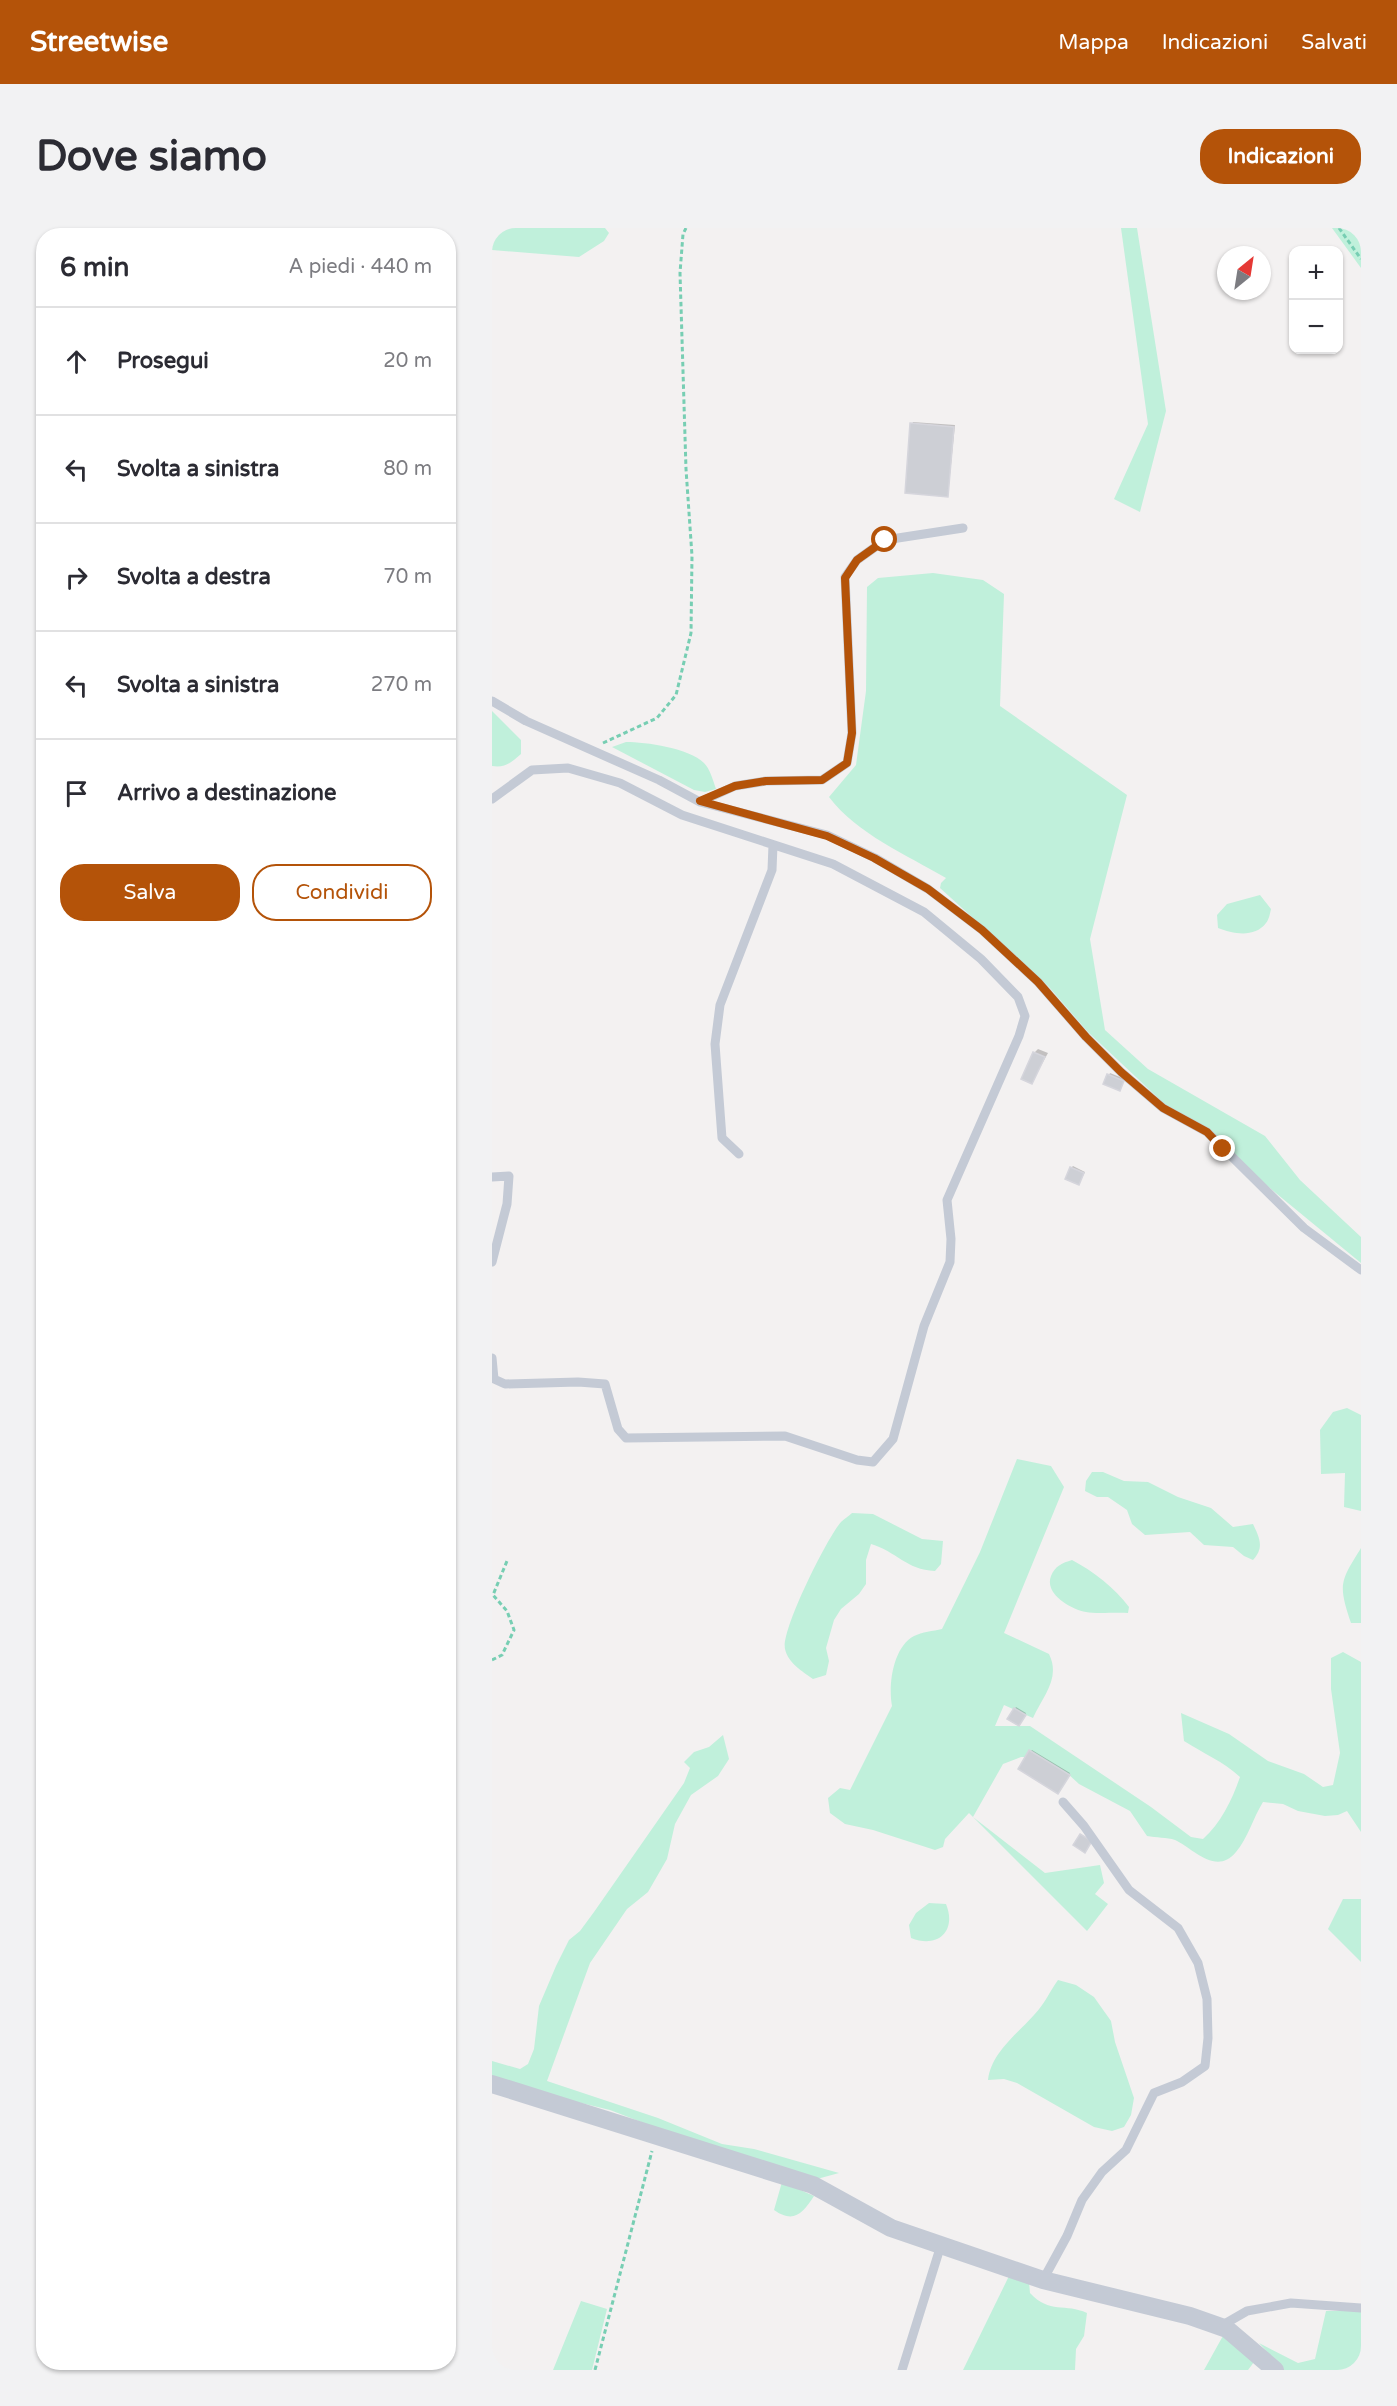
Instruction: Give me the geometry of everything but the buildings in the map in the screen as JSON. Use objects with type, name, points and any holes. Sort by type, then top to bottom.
[{"type":"street","points":[[492,2084],[813,2186],[891,2228],[1043,2280],[1191,2316],[1220,2326],[1227,2329],[1275,2370]]},
{"type":"lane","points":[[700,801],[735,786],[766,781],[822,780],[847,763],[852,733],[845,578],[857,560],[885,540],[963,528]]},
{"type":"lane","points":[[492,701],[526,721],[659,780],[700,801],[827,836],[874,858],[928,889],[982,930],[1038,982],[1086,1037],[1121,1072],[1163,1108],[1207,1132],[1304,1228],[1361,1270]]},
{"type":"lane","points":[[492,800],[532,770],[568,768],[620,783],[682,815],[833,864],[924,912],[981,959],[1018,998],[1025,1016],[1019,1036],[947,1200],[951,1239],[950,1262],[924,1326],[893,1439],[873,1462],[857,1460],[785,1436],[626,1438],[618,1429],[605,1384],[578,1382],[505,1384],[494,1379],[492,1358]]},
{"type":"lane","points":[[739,1154],[722,1138],[715,1044],[720,1005],[772,870],[773,845]]},
{"type":"lane","points":[[492,1177],[509,1176],[507,1204],[492,1262]]},
{"type":"lane","points":[[1043,2280],[1067,2236],[1082,2200],[1102,2172],[1126,2150],[1154,2093],[1182,2082],[1204,2066],[1208,2038],[1207,1999],[1198,1963],[1178,1928],[1129,1890],[1084,1826],[1063,1802]]},
{"type":"lane","points":[[902,2370],[941,2245]]},
{"type":"lane","points":[[1220,2326],[1247,2311],[1291,2303],[1361,2308]]},
{"type":"path","points":[[589,749],[657,718],[676,695],[691,633],[692,556],[686,469],[680,273],[683,234],[686,228]]},
{"type":"path","points":[[1339,228],[1361,259]]},
{"type":"path","points":[[492,1660],[502,1655],[514,1630],[507,1611],[493,1594],[507,1561]]},
{"type":"path","points":[[595,2370],[656,2137]]},
{"type":"green space","points":[[492,228],[605,228],[609,233],[604,241],[579,257],[492,250]]},
{"type":"green space","points":[[1121,228],[1137,228],[1166,411],[1140,512],[1114,499],[1148,424]]},
{"type":"green space","points":[[1332,228],[1361,228],[1361,268]]},
{"type":"green space","points":[[933,573],[983,580],[1004,594],[1000,706],[1127,795],[1090,939],[1105,1030],[1148,1069],[1265,1136],[1300,1180],[1361,1237],[1361,1263],[1254,1175],[1224,1142],[1171,1110],[1088,1032],[1049,987],[940,888],[946,878],[868,833],[840,810],[829,797],[856,765],[866,691],[867,587],[878,578]]},
{"type":"green space","points":[[492,711],[521,740],[521,754],[501,766],[492,766]]},
{"type":"green space","points":[[626,742],[645,743],[688,753],[708,768],[716,789],[705,792],[694,790],[612,747]]},
{"type":"green space","points":[[1260,895],[1271,909],[1268,920],[1261,928],[1244,933],[1218,928],[1217,915],[1227,904]]},
{"type":"green space","points":[[1347,1408],[1361,1415],[1361,1511],[1344,1507],[1345,1473],[1321,1474],[1320,1430],[1333,1412]]},
{"type":"green space","points":[[1017,1459],[1051,1466],[1064,1487],[1004,1633],[1049,1654],[1053,1671],[1052,1679],[1033,1718],[1004,1705],[995,1726],[1030,1726],[1151,1807],[1191,1837],[1203,1839],[1225,1811],[1240,1777],[1220,1762],[1184,1741],[1181,1713],[1229,1734],[1268,1761],[1304,1774],[1323,1787],[1333,1785],[1340,1753],[1331,1689],[1331,1658],[1343,1652],[1361,1662],[1361,1832],[1347,1811],[1338,1815],[1325,1816],[1298,1811],[1283,1804],[1263,1802],[1244,1841],[1236,1852],[1221,1862],[1213,1861],[1175,1840],[1147,1836],[1130,1811],[1079,1784],[1067,1773],[1032,1757],[1021,1757],[1003,1764],[973,1817],[969,1813],[945,1839],[943,1847],[935,1850],[873,1830],[845,1824],[830,1813],[828,1798],[840,1788],[850,1790],[892,1706],[892,1678],[897,1657],[907,1641],[914,1636],[942,1629],[980,1552]]},
{"type":"green space","points":[[1092,1472],[1103,1472],[1124,1481],[1148,1482],[1178,1497],[1211,1508],[1233,1527],[1253,1524],[1260,1542],[1259,1551],[1253,1560],[1233,1547],[1204,1545],[1190,1532],[1145,1535],[1132,1524],[1127,1510],[1108,1497],[1097,1497],[1085,1491],[1086,1481]]},
{"type":"green space","points":[[852,1513],[873,1514],[922,1539],[943,1541],[941,1564],[935,1571],[925,1570],[871,1544],[866,1560],[866,1584],[859,1594],[841,1609],[834,1620],[826,1648],[829,1661],[826,1675],[813,1679],[789,1658],[785,1649],[786,1639],[797,1605],[816,1564],[834,1531]]},
{"type":"green space","points":[[1361,1548],[1361,1623],[1351,1623],[1344,1600],[1343,1584]]},
{"type":"green space","points":[[1072,1560],[1088,1569],[1110,1587],[1129,1607],[1128,1613],[1086,1612],[1073,1608],[1060,1600],[1051,1589],[1051,1576],[1059,1565]]},
{"type":"green space","points":[[723,1735],[729,1759],[718,1776],[691,1795],[675,1824],[667,1859],[648,1892],[627,1909],[590,1963],[547,2081],[658,2118],[722,2144],[754,2149],[839,2173],[817,2179],[667,2132],[610,2110],[544,2094],[492,2076],[492,2061],[520,2069],[528,2064],[534,2049],[539,2006],[569,1940],[580,1931],[594,1912],[684,1783],[690,1768],[684,1762],[694,1752],[709,1747]]},
{"type":"green space","points":[[973,1817],[1045,1873],[1100,1865],[1104,1883],[1095,1894],[1108,1904],[1087,1931]]},
{"type":"green space","points":[[1343,1899],[1361,1899],[1361,1962],[1328,1929]]},
{"type":"green space","points":[[929,1903],[946,1904],[949,1914],[947,1930],[937,1939],[929,1941],[911,1938],[909,1925],[916,1913]]},
{"type":"green space","points":[[1058,1980],[1076,1985],[1094,1997],[1111,2021],[1115,2042],[1134,2098],[1131,2115],[1124,2127],[1112,2131],[1094,2127],[1017,2083],[1004,2079],[988,2080],[990,2070],[999,2053],[1038,2011]]},
{"type":"green space","points":[[782,2182],[814,2196],[797,2215],[787,2216],[774,2210]]},
{"type":"green space","points":[[1009,2276],[1029,2282],[1030,2293],[1044,2304],[1087,2313],[1084,2336],[1076,2349],[1075,2370],[963,2370]]},
{"type":"green space","points":[[581,2301],[607,2309],[592,2370],[553,2370]]},
{"type":"green space","points":[[1326,2311],[1361,2311],[1361,2370],[1284,2370],[1259,2343],[1298,2363],[1315,2359]]},
{"type":"green space","points":[[1224,2334],[1257,2358],[1248,2370],[1204,2370]]},
{"type":"route","points":[[885,540],[857,560],[845,578],[852,733],[847,763],[822,780],[766,781],[735,786],[700,801],[733,812],[827,836],[874,858],[928,889],[982,930],[1038,982],[1086,1037],[1121,1072],[1163,1108],[1207,1132],[1223,1149]]}]
